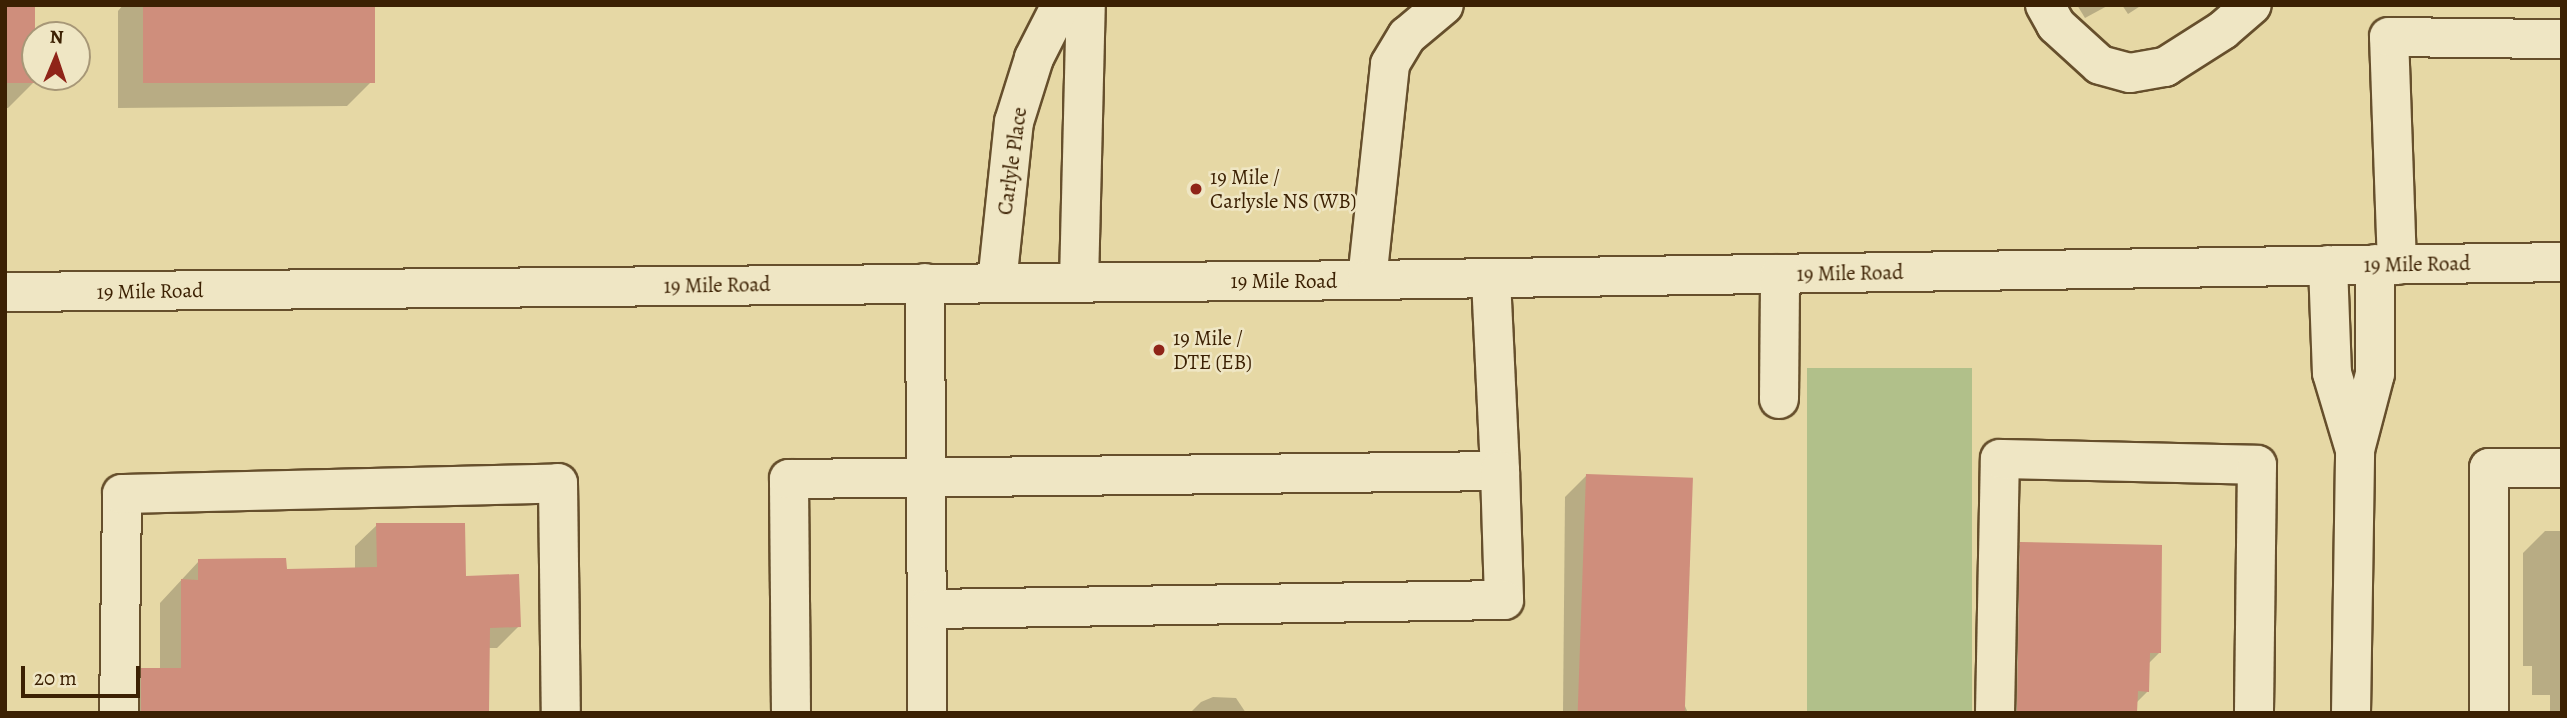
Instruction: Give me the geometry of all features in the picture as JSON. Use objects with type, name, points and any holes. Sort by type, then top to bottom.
[{"type":"street","name":"Carlyle Place","points":[[997,282],[1014,122],[1034,58],[1061,5]]},
{"type":"street","points":[[1079,282],[1086,5]]},
{"type":"street","points":[[1367,280],[1390,64],[1406,36],[1444,5]]},
{"type":"street","points":[[2045,5],[2056,25],[2100,65],[2130,73],[2165,67],[2223,30],[2252,5]]},
{"type":"street","points":[[2351,713],[2355,450],[2375,374],[2386,265],[2389,37],[2562,39]]},
{"type":"street","name":"19 Mile Road","points":[[5,292],[1491,279],[2562,262]]},
{"type":"street","points":[[2328,265],[2332,373],[2355,450]]},
{"type":"street","points":[[1779,399],[1780,274]]},
{"type":"street","points":[[928,609],[1504,600],[1491,279]]},
{"type":"street","points":[[925,283],[928,713]]},
{"type":"street","points":[[1995,713],[2000,459],[2258,466],[2254,713]]},
{"type":"street","points":[[2489,713],[2489,468],[2562,468]]},
{"type":"street","points":[[791,713],[789,479],[1500,471]]},
{"type":"street","points":[[119,713],[122,494],[558,484],[561,713]]},
{"type":"green space","points":[[1807,368],[1972,368],[1972,713],[1807,713]]},
{"type":"building","points":[[5,5],[35,5],[35,21],[21,21],[21,83],[5,83]]},
{"type":"building","points":[[143,5],[375,5],[375,83],[143,83]]},
{"type":"building","points":[[1586,474],[1693,478],[1685,713],[1578,713]]},
{"type":"building","points":[[376,523],[465,523],[466,576],[519,574],[521,627],[490,628],[489,713],[141,713],[141,668],[181,668],[181,579],[198,580],[198,559],[286,558],[287,569],[377,567]]},
{"type":"building","points":[[2020,542],[2162,545],[2161,653],[2150,653],[2149,692],[2138,691],[2137,713],[2017,713]]},
{"type":"place","name":"19 Mile / Carlysle NS (WB)","points":[[1196,189]]},
{"type":"place","name":"19 Mile / DTE (EB)","points":[[1159,350]]}]
